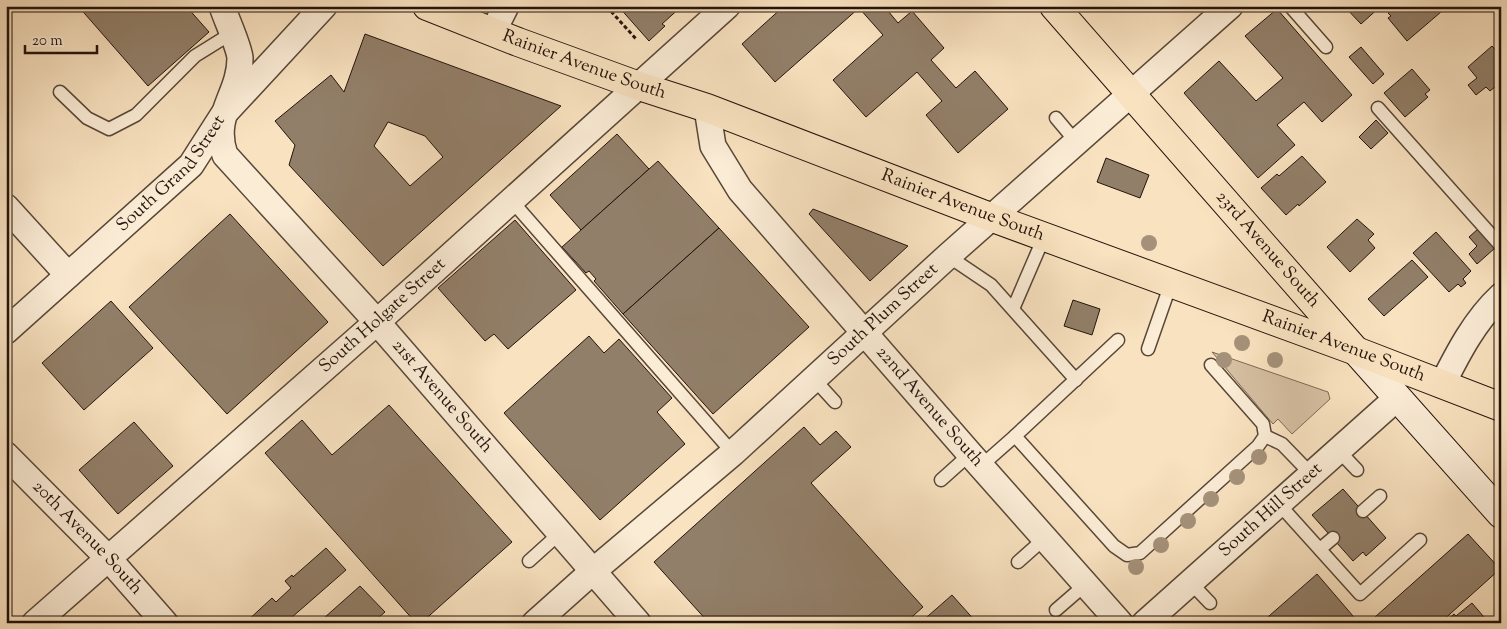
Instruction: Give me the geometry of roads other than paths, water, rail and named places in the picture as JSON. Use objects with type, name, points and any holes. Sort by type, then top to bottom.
[{"type":"main road","name":"Rainier Avenue South","points":[[427,6],[639,86],[707,108],[993,218],[1356,351],[1501,407]]},
{"type":"main road","name":"23rd Avenue South","points":[[1054,6],[1131,96],[1501,514]]},
{"type":"street","name":"21st Avenue South","points":[[222,6],[240,56],[237,82],[223,116],[220,141],[225,155],[376,322],[638,623]]},
{"type":"street","name":"South Grand Street","points":[[6,331],[192,165],[223,116],[324,6]]},
{"type":"street","points":[[494,32],[506,6]]},
{"type":"street","name":"South Holgate Street","points":[[35,623],[376,322],[727,6]]},
{"type":"street","name":"South Plum Street","points":[[535,623],[592,572],[733,453],[948,256],[1131,96],[1230,6]]},
{"type":"street","name":"22nd Avenue South","points":[[707,108],[713,146],[740,190],[1120,623]]},
{"type":"street","points":[[6,208],[68,275]]},
{"type":"street","points":[[1442,385],[1464,343],[1486,309],[1501,296]]},
{"type":"street","name":"South Hill Street","points":[[1145,623],[1397,398]]},
{"type":"street","name":"20th Avenue South","points":[[6,455],[108,558],[165,623]]},
{"type":"lane","points":[[1290,6],[1326,47]]},
{"type":"lane","points":[[60,92],[87,118],[109,129],[136,115],[195,56],[232,33]]},
{"type":"lane","points":[[1378,108],[1501,246]]},
{"type":"lane","points":[[1056,118],[1077,143]]},
{"type":"lane","points":[[511,200],[733,453]]},
{"type":"lane","points":[[1013,309],[1044,237]]},
{"type":"lane","points":[[948,256],[991,285],[1076,380]]},
{"type":"lane","points":[[1148,349],[1171,283]]},
{"type":"lane","points":[[941,480],[1015,436],[1118,340]]},
{"type":"lane","points":[[1015,436],[1114,546],[1126,555],[1140,553],[1258,446],[1264,436],[1263,424],[1211,365]]},
{"type":"lane","points":[[814,379],[835,402]]},
{"type":"lane","points":[[1264,436],[1282,444],[1311,474]]},
{"type":"lane","points":[[1338,450],[1357,470]]},
{"type":"lane","points":[[1363,511],[1380,496]]},
{"type":"lane","points":[[1278,503],[1360,594],[1420,540]]},
{"type":"lane","points":[[528,561],[560,533]]},
{"type":"lane","points":[[1018,562],[1044,538]]},
{"type":"lane","points":[[1320,549],[1333,538]]},
{"type":"lane","points":[[1190,582],[1210,604]]},
{"type":"lane","points":[[1056,610],[1086,584]]}]
